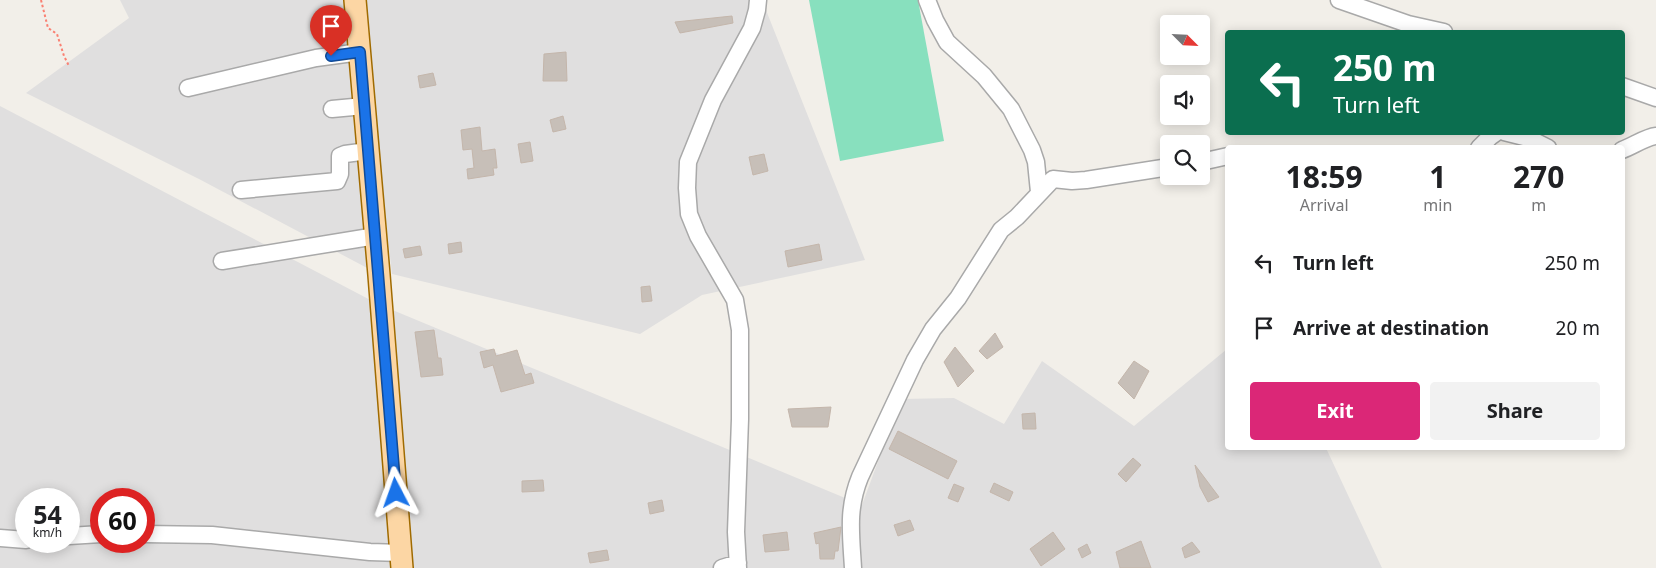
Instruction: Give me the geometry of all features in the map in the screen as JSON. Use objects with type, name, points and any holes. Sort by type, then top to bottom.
[{"type":"main road","points":[[355,0],[376,236],[401,560]]},
{"type":"street","points":[[722,568],[738,565],[736,532],[740,419],[740,330],[735,300],[698,236],[689,214],[688,162],[714,100],[752,28],[758,10],[758,0]]},
{"type":"street","points":[[927,0],[934,20],[947,42],[984,76],[1012,109],[1036,162],[1039,192]]},
{"type":"street","points":[[1339,0],[1408,24],[1435,30]]},
{"type":"street","points":[[188,88],[316,58],[360,52]]},
{"type":"street","points":[[1625,87],[1656,98]]},
{"type":"street","points":[[332,109],[364,106]]},
{"type":"street","points":[[1482,145],[1493,135]]},
{"type":"street","points":[[1516,135],[1528,138],[1542,145]]},
{"type":"street","points":[[1625,149],[1652,136],[1656,136]]},
{"type":"street","points":[[241,190],[337,181],[340,174],[340,156],[368,151]]},
{"type":"street","points":[[1210,160],[1225,157]]},
{"type":"street","points":[[853,568],[851,526],[853,494],[915,360],[933,328],[958,298],[1001,230],[1017,217],[1053,179],[1086,180],[1160,169]]},
{"type":"street","points":[[222,261],[376,236]]},
{"type":"street","points":[[155,534],[212,535],[370,552],[401,560]]},
{"type":"street","points":[[0,538],[15,539]]},
{"type":"path","points":[[40,0],[48,28],[57,34],[64,56],[70,66]]},
{"type":"shaded area","points":[[120,0],[349,0],[371,270],[199,179],[26,93],[129,18]]},
{"type":"shaded area","points":[[365,0],[762,0],[865,260],[702,295],[640,334],[392,274],[375,124]]},
{"type":"shaded area","points":[[0,106],[378,304],[862,505],[901,399],[954,398],[1004,424],[1042,361],[1134,426],[1225,351],[1225,450],[1327,450],[1382,568],[0,568]]},
{"type":"green space","points":[[809,0],[918,0],[944,141],[840,161]]},
{"type":"building","points":[[732,16],[733,23],[680,33],[675,22]]},
{"type":"building","points":[[566,52],[567,81],[543,81],[544,54]]},
{"type":"building","points":[[433,73],[436,85],[420,88],[418,76]]},
{"type":"building","points":[[563,116],[566,129],[553,132],[550,120]]},
{"type":"building","points":[[480,127],[482,151],[495,149],[497,168],[493,168],[494,175],[468,179],[467,169],[474,168],[472,149],[463,150],[461,130]]},
{"type":"building","points":[[530,142],[533,161],[521,163],[518,144]]},
{"type":"building","points":[[764,154],[768,171],[753,175],[749,157]]},
{"type":"building","points":[[461,242],[462,252],[449,254],[448,244]]},
{"type":"building","points":[[819,244],[822,260],[788,267],[785,251]]},
{"type":"building","points":[[420,246],[422,255],[405,258],[403,249]]},
{"type":"building","points":[[650,286],[652,301],[642,302],[641,287]]},
{"type":"building","points":[[434,330],[438,358],[441,358],[443,375],[421,377],[415,332]]},
{"type":"building","points":[[995,333],[1003,347],[987,359],[979,351]]},
{"type":"building","points":[[955,347],[974,371],[958,387],[944,362]]},
{"type":"building","points":[[494,349],[496,356],[517,350],[525,375],[531,373],[534,383],[501,392],[493,365],[484,368],[480,352]]},
{"type":"building","points":[[1134,361],[1149,371],[1134,399],[1118,383]]},
{"type":"building","points":[[831,407],[828,427],[792,427],[788,409]]},
{"type":"building","points":[[1035,413],[1036,429],[1023,429],[1022,414]]},
{"type":"building","points":[[898,431],[957,461],[948,479],[889,449]]},
{"type":"building","points":[[1133,458],[1141,465],[1126,482],[1118,474]]},
{"type":"building","points":[[1195,465],[1219,497],[1208,502],[1200,487]]},
{"type":"building","points":[[543,480],[544,491],[522,492],[522,481]]},
{"type":"building","points":[[994,483],[1013,492],[1009,501],[990,492]]},
{"type":"building","points":[[954,484],[964,488],[958,502],[948,498]]},
{"type":"building","points":[[662,500],[664,511],[650,514],[648,503]]},
{"type":"building","points":[[910,520],[914,530],[898,536],[894,525]]},
{"type":"building","points":[[841,527],[838,551],[835,551],[834,559],[820,559],[819,543],[816,544],[814,533]]},
{"type":"building","points":[[787,532],[789,550],[765,552],[763,535]]},
{"type":"building","points":[[1053,532],[1065,549],[1041,566],[1030,549]]},
{"type":"building","points":[[1141,541],[1151,568],[1120,568],[1116,552]]},
{"type":"building","points":[[1192,542],[1200,552],[1185,558],[1182,548]]},
{"type":"building","points":[[1087,544],[1091,553],[1082,558],[1078,549]]},
{"type":"building","points":[[607,550],[609,560],[590,563],[588,553]]},
{"type":"route","points":[[331,56],[360,52],[396,493]]}]
